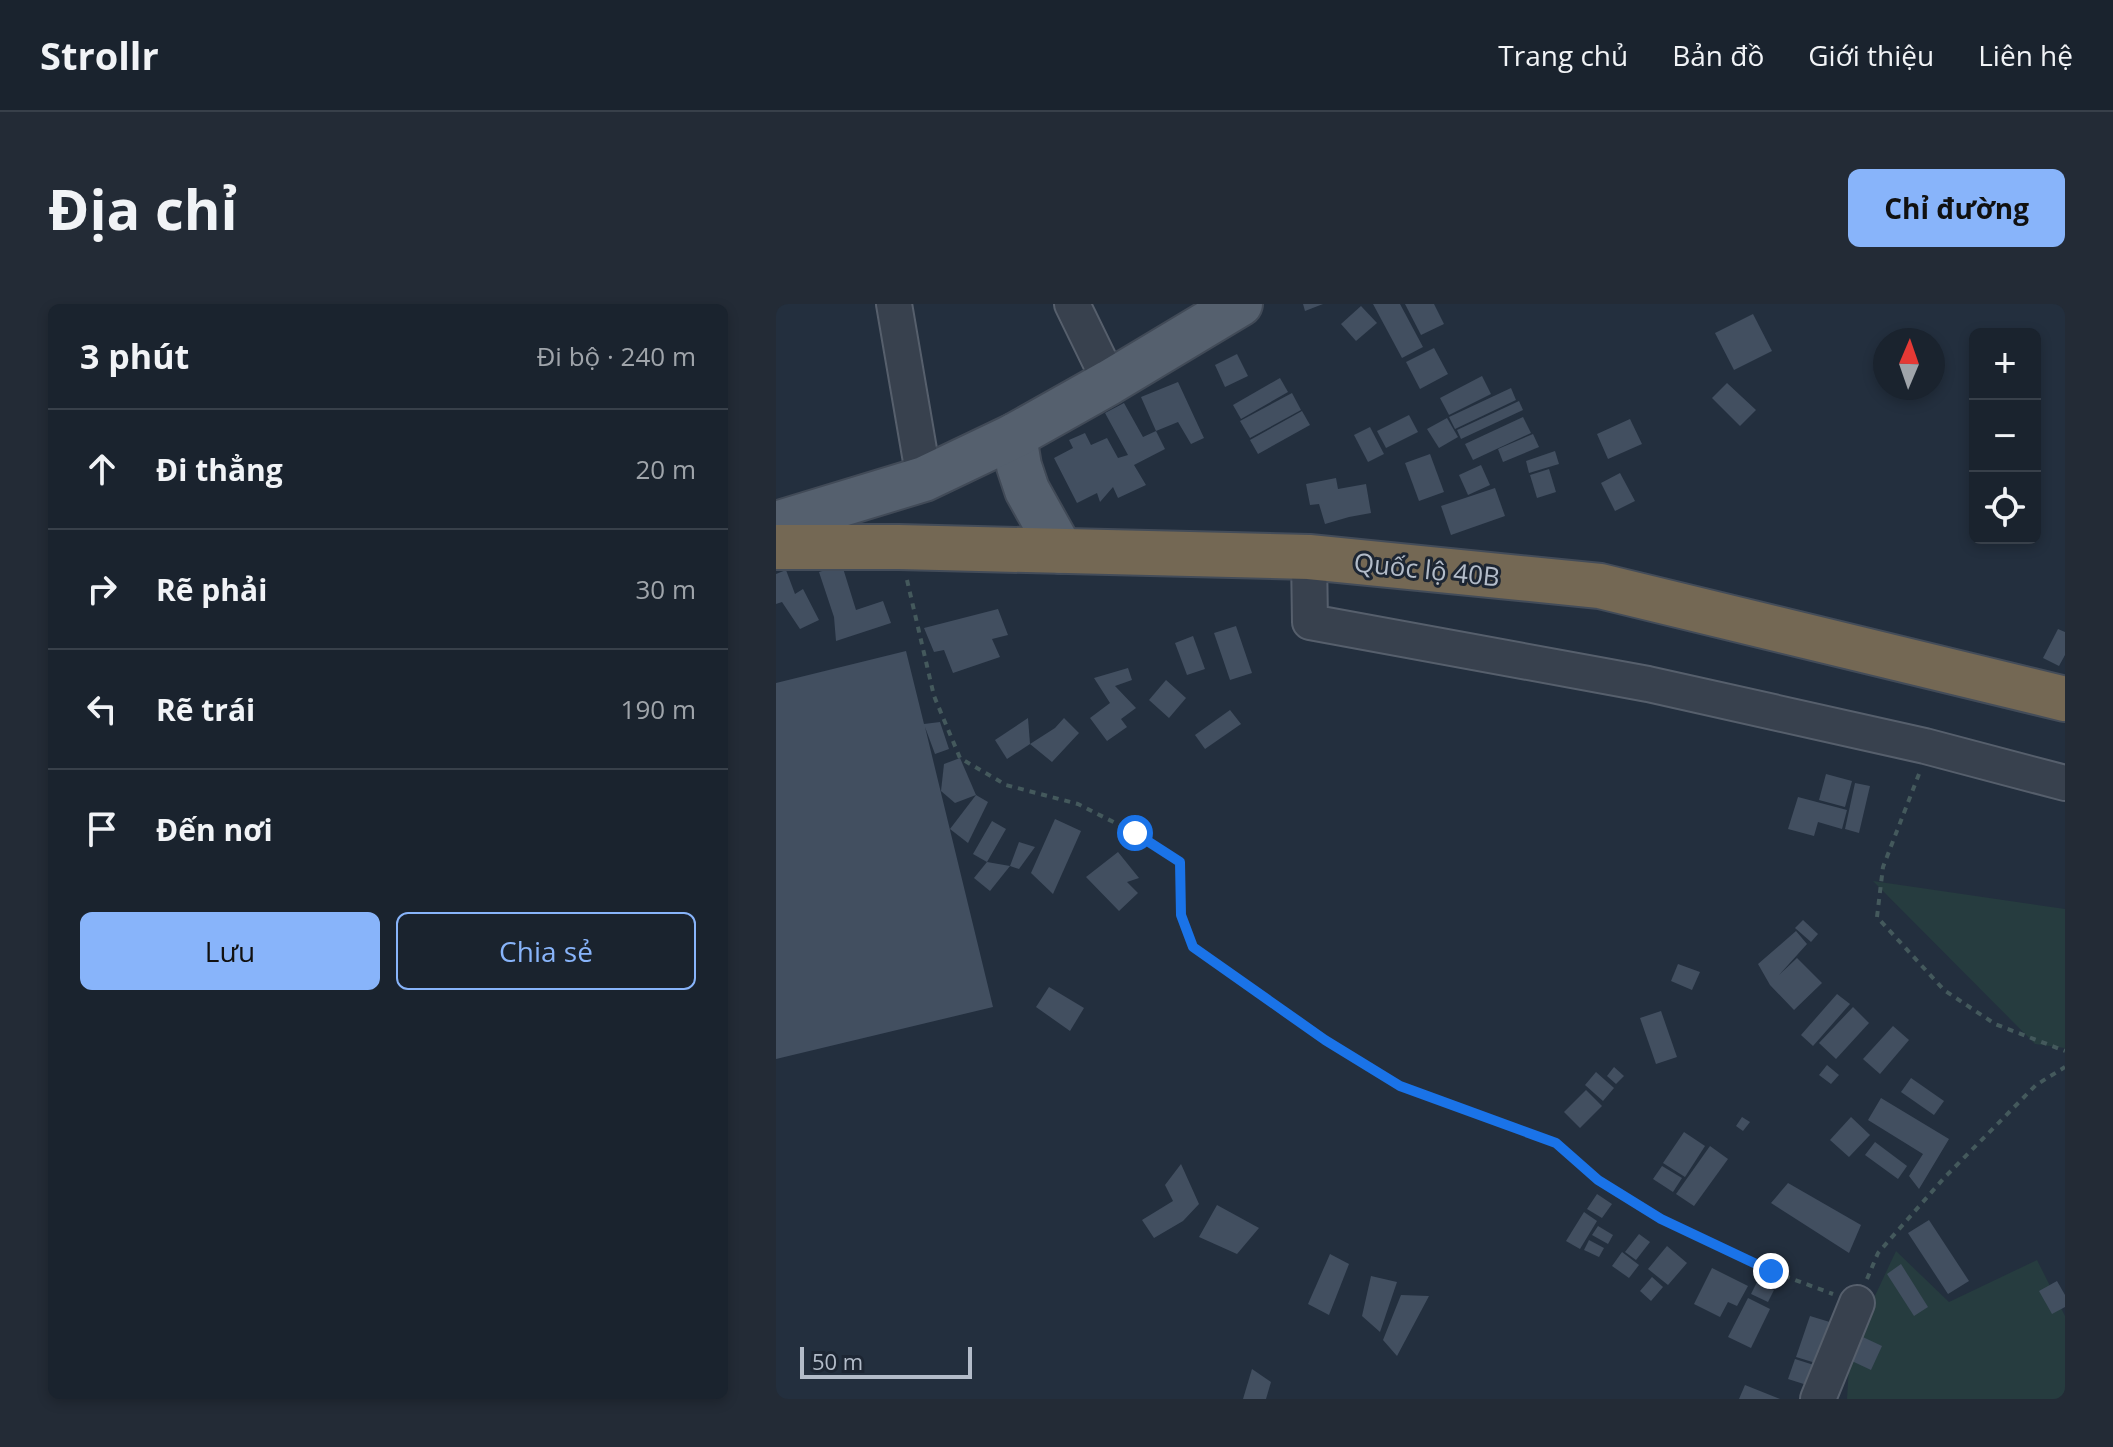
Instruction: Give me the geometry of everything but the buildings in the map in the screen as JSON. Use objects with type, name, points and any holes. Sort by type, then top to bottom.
[{"type":"highway","name":"Quốc lộ 40B","points":[[776,547],[1309,557],[1600,586],[2065,699]]},
{"type":"main road","points":[[776,524],[924,479],[1014,436],[1240,304]]},
{"type":"main road","points":[[1014,436],[1027,490],[1061,551]]},
{"type":"street","points":[[894,304],[924,479]]},
{"type":"street","points":[[1072,304],[1110,382]]},
{"type":"street","points":[[1309,557],[1310,622],[1648,684],[1925,746],[2065,783]]},
{"type":"street","points":[[1818,1399],[1857,1303]]},
{"type":"path","points":[[899,547],[934,696],[960,758],[1006,785],[1078,804],[1135,833],[1180,862],[1181,915],[1193,947],[1325,1040],[1400,1086],[1556,1143],[1598,1180],[1661,1219],[1771,1271],[1857,1303],[1878,1253],[1944,1178],[2036,1085],[2065,1067]]},
{"type":"path","points":[[1925,746],[1920,771],[1883,867],[1877,917],[1944,990],[1995,1024],[2065,1051]]},
{"type":"green space","points":[[1873,881],[2065,909],[2065,1048],[2035,1044]]},
{"type":"green space","points":[[1896,1251],[1949,1302],[2037,1260],[2065,1316],[2065,1399],[1847,1399],[1850,1349]]},
{"type":"route","points":[[1135,833],[1180,862],[1181,915],[1193,947],[1325,1040],[1400,1086],[1556,1143],[1598,1180],[1661,1219],[1771,1271]]}]
